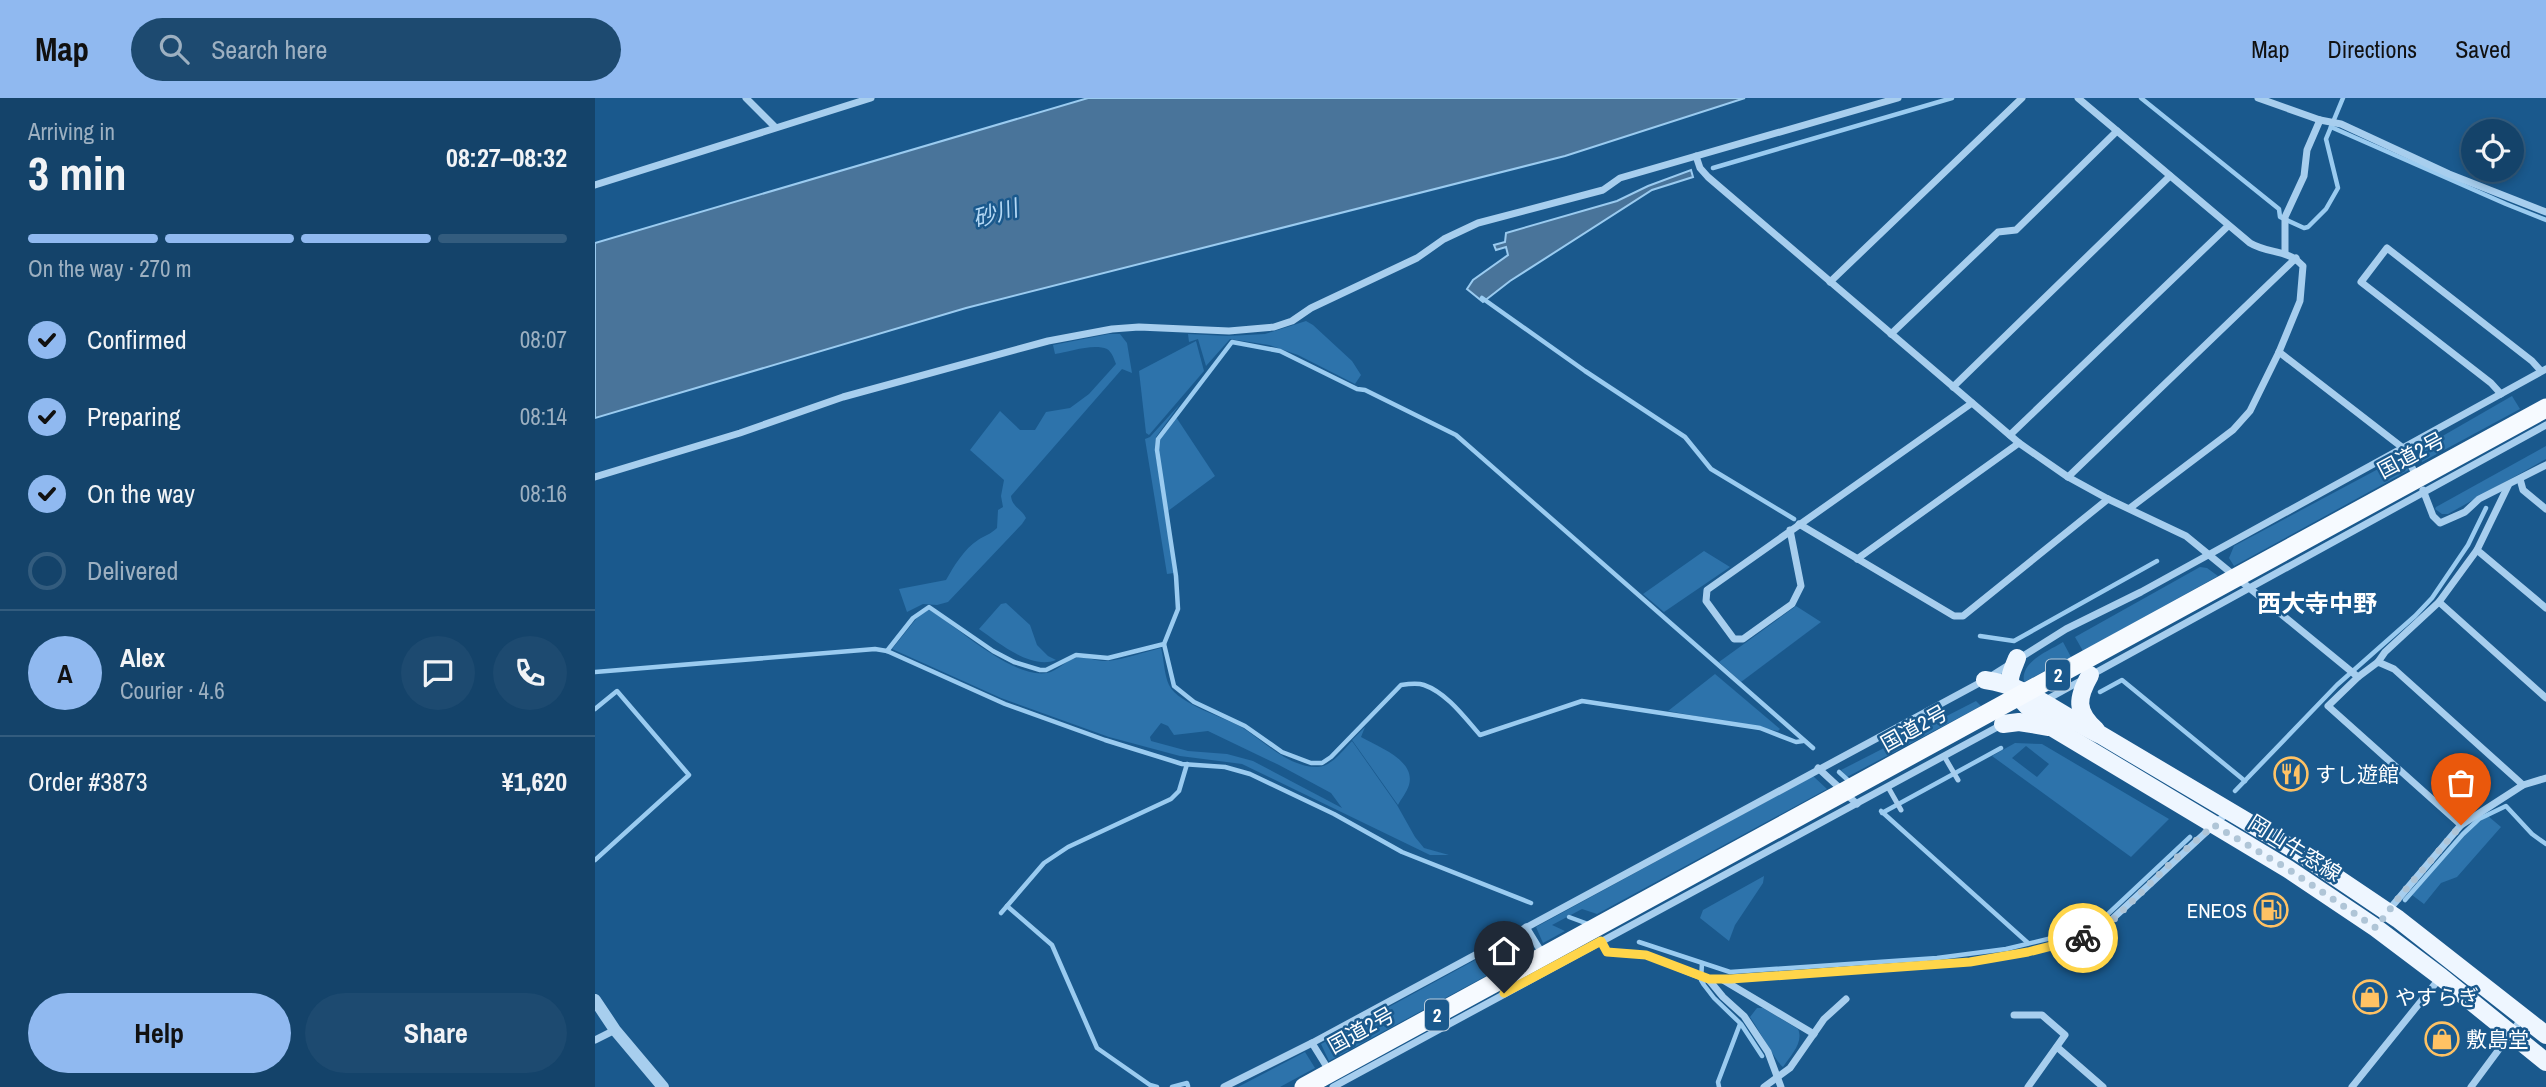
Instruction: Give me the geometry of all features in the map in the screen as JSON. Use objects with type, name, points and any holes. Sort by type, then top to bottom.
[{"type":"highway","name":"国道2号","points":[[1304,1087],[2546,408]]},
{"type":"main road","points":[[2013,686],[2010,680],[2017,658]]},
{"type":"main road","points":[[2090,675],[2080,696],[2081,712],[2101,735]]},
{"type":"main road","name":"岡山牛窓線","points":[[1985,680],[2013,686],[2036,706],[2053,728],[2288,869],[2376,928],[2546,1062]]},
{"type":"main road","name":"岡山牛窓線","points":[[2036,706],[2101,735],[2299,853],[2455,962],[2546,1035]]},
{"type":"main road","points":[[2003,724],[2033,723],[2053,728]]},
{"type":"street","points":[[745,98],[775,127]]},
{"type":"street","points":[[595,185],[871,98]]},
{"type":"street","points":[[595,477],[740,433],[843,397],[1048,341],[1112,329],[1139,327],[1229,331],[1274,327],[1292,321],[1311,308],[1417,258],[1444,239],[1478,223],[1603,190],[1621,178],[1898,98]]},
{"type":"street","points":[[1830,282],[2022,98]]},
{"type":"street","points":[[2078,98],[2228,226],[2257,247],[2285,252],[2303,266],[2299,301],[2279,352],[2244,419],[2130,508]]},
{"type":"street","points":[[2258,98],[2332,122],[2449,174],[2546,212]]},
{"type":"street","points":[[2285,252],[2285,219],[2304,176],[2307,150],[2320,120]]},
{"type":"street","points":[[1891,334],[1998,232],[2016,230],[2117,131]]},
{"type":"street","points":[[1696,156],[1700,168],[1708,177],[2019,443],[2068,477],[2186,536],[2354,673]]},
{"type":"street","points":[[1953,387],[2170,176]]},
{"type":"street","points":[[2010,435],[2228,226]]},
{"type":"street","points":[[1224,1087],[1985,680],[2066,629],[2141,592],[2208,554],[2403,448],[2501,394],[2544,370],[2387,247],[2361,282],[2491,383],[2501,394]]},
{"type":"street","points":[[2068,477],[2296,258]]},
{"type":"street","points":[[2279,352],[2403,448],[2429,508],[2440,523],[2465,512],[2479,499],[2546,465]]},
{"type":"street","points":[[1790,530],[1801,586],[1792,604],[1743,639],[1734,639],[1706,601],[1707,590],[1790,530],[1972,403]]},
{"type":"street","points":[[1312,1042],[1336,1086],[1857,804],[2546,425]]},
{"type":"street","points":[[1857,559],[2019,443]]},
{"type":"street","points":[[2520,480],[2523,489],[2546,509]]},
{"type":"street","points":[[2461,825],[2328,706],[2354,673],[2378,662],[2385,652],[2439,602],[2477,550],[2508,486]]},
{"type":"street","points":[[1799,524],[1954,616],[1963,616],[2108,499]]},
{"type":"street","points":[[2477,550],[2546,608]]},
{"type":"street","points":[[2439,602],[2546,698]]},
{"type":"street","points":[[2378,662],[2394,669],[2523,785]]},
{"type":"street","points":[[1818,768],[1857,804]]},
{"type":"street","points":[[2376,928],[2461,825],[2523,785],[2546,778]]},
{"type":"street","points":[[1601,941],[1607,952],[1646,955],[1704,978],[1722,979],[1970,962],[2028,952],[2102,931],[2175,859],[2206,820],[2211,799]]},
{"type":"street","points":[[2206,820],[2229,810]]},
{"type":"street","points":[[1526,927],[1551,968]]},
{"type":"street","points":[[2352,1087],[2441,977]]},
{"type":"street","points":[[1704,978],[1744,1017],[1768,1052],[1781,1087]]},
{"type":"street","points":[[1722,979],[1814,1034]]},
{"type":"street","points":[[1764,1087],[1790,1068],[1824,1019],[1846,999]]},
{"type":"street","points":[[595,1000],[615,1030],[663,1087]]},
{"type":"street","points":[[2014,1015],[2042,1015],[2065,1035],[2028,1087]]},
{"type":"street","points":[[2471,1087],[2523,1017]]},
{"type":"street","points":[[595,1040],[615,1030]]},
{"type":"street","points":[[2057,1047],[2102,1087]]},
{"type":"lane","points":[[1944,756],[1956,776]]},
{"type":"lane","points":[[1888,787],[1899,806]]},
{"type":"shaded area","points":[[1306,321],[1352,361],[1361,375],[1355,384],[1298,355],[1269,345],[1230,339],[1206,366],[1198,339],[1189,342],[1188,334],[1265,334]]},
{"type":"shaded area","points":[[1120,334],[1127,343],[1132,373],[1122,369],[1011,496],[1013,503],[1026,518],[1022,524],[948,602],[937,605],[923,604],[907,612],[899,589],[946,580],[968,548],[997,528],[998,510],[1003,507],[1001,496],[1004,480],[970,450],[1000,411],[1020,430],[1035,430],[1046,412],[1070,408],[1089,394],[1116,364],[1110,352],[1095,347],[1055,354],[1053,345]]},
{"type":"shaded area","points":[[1196,341],[1204,371],[1149,435],[1146,433],[1139,371]]},
{"type":"shaded area","points":[[2512,396],[2520,409],[2422,462],[2420,449]]},
{"type":"shaded area","points":[[1180,404],[1156,437],[1155,450],[1174,573],[1167,574],[1145,439],[1150,437]]},
{"type":"shaded area","points":[[1176,417],[1215,476],[1168,511],[1158,451],[1159,439]]},
{"type":"shaded area","points":[[2546,446],[2546,459],[2448,514],[2442,514],[2435,509],[2436,507]]},
{"type":"shaded area","points":[[2395,460],[2405,462],[2409,470],[2234,566],[2229,558],[2234,546]]},
{"type":"shaded area","points":[[1704,551],[1730,567],[1664,612],[1643,594]]},
{"type":"shaded area","points":[[2200,567],[2207,568],[2218,576],[2083,651],[2075,637]]},
{"type":"shaded area","points":[[1006,603],[1030,625],[1037,645],[1056,660],[1036,661],[1016,654],[979,629],[1001,604]]},
{"type":"shaded area","points":[[1796,606],[1821,622],[1741,682],[1719,662]]},
{"type":"shaded area","points":[[928,609],[985,650],[1033,673],[1051,672],[1076,658],[1108,661],[1161,648],[1167,681],[1182,699],[1243,728],[1288,759],[1308,766],[1323,766],[1337,757],[1352,741],[1424,848],[1449,855],[1430,855],[1242,764],[1180,756],[1109,737],[1001,698],[892,649],[920,614]],"holes":[[[1161,723],[1168,726],[1174,735],[1208,731],[1331,793],[1342,808],[1253,761],[1227,754],[1188,751],[1151,741],[1150,737]]]},
{"type":"shaded area","points":[[2063,642],[2071,657],[2024,682],[2026,668],[2031,662]]},
{"type":"shaded area","points":[[1715,674],[1780,729],[1778,731],[1668,711]]},
{"type":"shaded area","points":[[1976,701],[1981,706],[1847,777],[1841,770]]},
{"type":"shaded area","points":[[1365,727],[1361,737],[1394,755],[1407,768],[1409,785],[1398,805],[1352,740]]},
{"type":"shaded area","points":[[2015,743],[2042,744],[2169,819],[2131,857],[1992,756]],"holes":[[[2026,746],[2049,764],[2037,777],[2012,758]]]},
{"type":"shaded area","points":[[1813,776],[1827,789],[1597,914],[1582,909],[1552,925],[1565,931],[1543,943],[1536,927]]},
{"type":"shaded area","points":[[2488,816],[2501,827],[2457,877],[2441,883],[2424,904],[2412,895],[2469,829]]},
{"type":"shaded area","points":[[1764,876],[1763,883],[1735,925],[1729,941],[1700,918],[1703,910]]},
{"type":"shaded area","points":[[1521,935],[1530,952],[1329,1061],[1321,1044]]},
{"type":"shaded area","points":[[1757,1008],[1763,1008],[1798,1029],[1798,1044],[1783,1067],[1750,1017]]},
{"type":"shaded area","points":[[1305,1052],[1315,1068],[1280,1087],[1238,1087]]},
{"type":"water","name":"砂川","points":[[1088,98],[1745,98],[1565,156],[966,308],[595,418],[595,243]]},
{"type":"water","points":[[1691,170],[1693,177],[1652,190],[1510,281],[1483,302],[1467,289],[1473,280],[1508,255],[1506,247],[1496,250],[1494,245],[1505,242],[1506,233],[1617,201]]},
{"type":"waterway","points":[[1713,168],[1952,98]]},
{"type":"waterway","points":[[2141,98],[2279,209],[2280,217],[2304,228],[2326,209],[2338,188],[2326,139],[2343,98]]},
{"type":"waterway","points":[[2331,127],[2546,220]]},
{"type":"waterway","points":[[1482,298],[1685,437],[1711,469],[1794,519]]},
{"type":"waterway","points":[[887,651],[913,618],[929,607],[993,651],[1014,662],[1040,670],[1046,670],[1076,655],[1108,658],[1164,644],[1178,609],[1176,576],[1157,450],[1158,439],[1232,342],[1280,351],[1456,435],[1813,748]]},
{"type":"waterway","points":[[2235,791],[2337,685],[2432,598],[2468,545],[2486,508]]},
{"type":"waterway","points":[[1980,636],[2014,641],[2157,561]]},
{"type":"waterway","points":[[1164,644],[1174,686],[1194,702],[1245,726],[1282,752],[1311,763],[1322,763],[1331,757],[1401,685],[1413,684],[1424,685],[1440,694],[1480,735],[1582,701],[1760,728],[1796,742],[1803,741]]},
{"type":"waterway","points":[[595,672],[875,649],[887,651],[1005,704],[1105,740],[1182,764],[1225,767],[1250,774],[1334,814],[1402,852],[1531,903]]},
{"type":"waterway","points":[[2100,692],[2122,680],[2245,781]]},
{"type":"waterway","points":[[595,709],[617,691],[689,775],[595,860]]},
{"type":"waterway","points":[[1882,813],[2001,748]]},
{"type":"waterway","points":[[1001,913],[1044,863],[1068,847],[1171,799],[1179,791],[1187,764]]},
{"type":"waterway","points":[[1839,772],[1851,783]]},
{"type":"waterway","points":[[2405,900],[2479,819],[2506,806],[2532,834],[2546,844]]},
{"type":"waterway","points":[[1881,811],[2028,943]]},
{"type":"waterway","points":[[1639,942],[1730,972],[1937,958],[2006,949],[2093,928],[2190,837]]},
{"type":"waterway","points":[[1007,906],[1052,945],[1097,1048],[1150,1085],[1157,1087]]},
{"type":"waterway","points":[[1569,917],[1588,924]]},
{"type":"waterway","points":[[1702,963],[1701,980],[1704,985],[1741,1024],[1762,1056]]},
{"type":"waterway","points":[[1719,1087],[1718,1082],[1740,1024]]},
{"type":"waterway","points":[[1172,1087],[1187,1083],[1188,1086]]},
{"type":"way so far","points":[[2083,938],[2102,931],[2175,859],[2214,825],[2288,869],[2376,928],[2461,825]]},
{"type":"place","name":"すし遊館","points":[[2291,774]]},
{"type":"place","name":"ENEOS","points":[[2271,910]]},
{"type":"place","name":"やすらぎ","points":[[2370,997]]},
{"type":"place","name":"敷島堂","points":[[2442,1039]]},
{"type":"district","name":"西大寺中野","points":[[2317,603]]},
{"type":"route","points":[[1504,993],[1601,941],[1607,952],[1637,953],[1700,977],[1731,979],[1970,962],[2028,952],[2083,938]]}]
